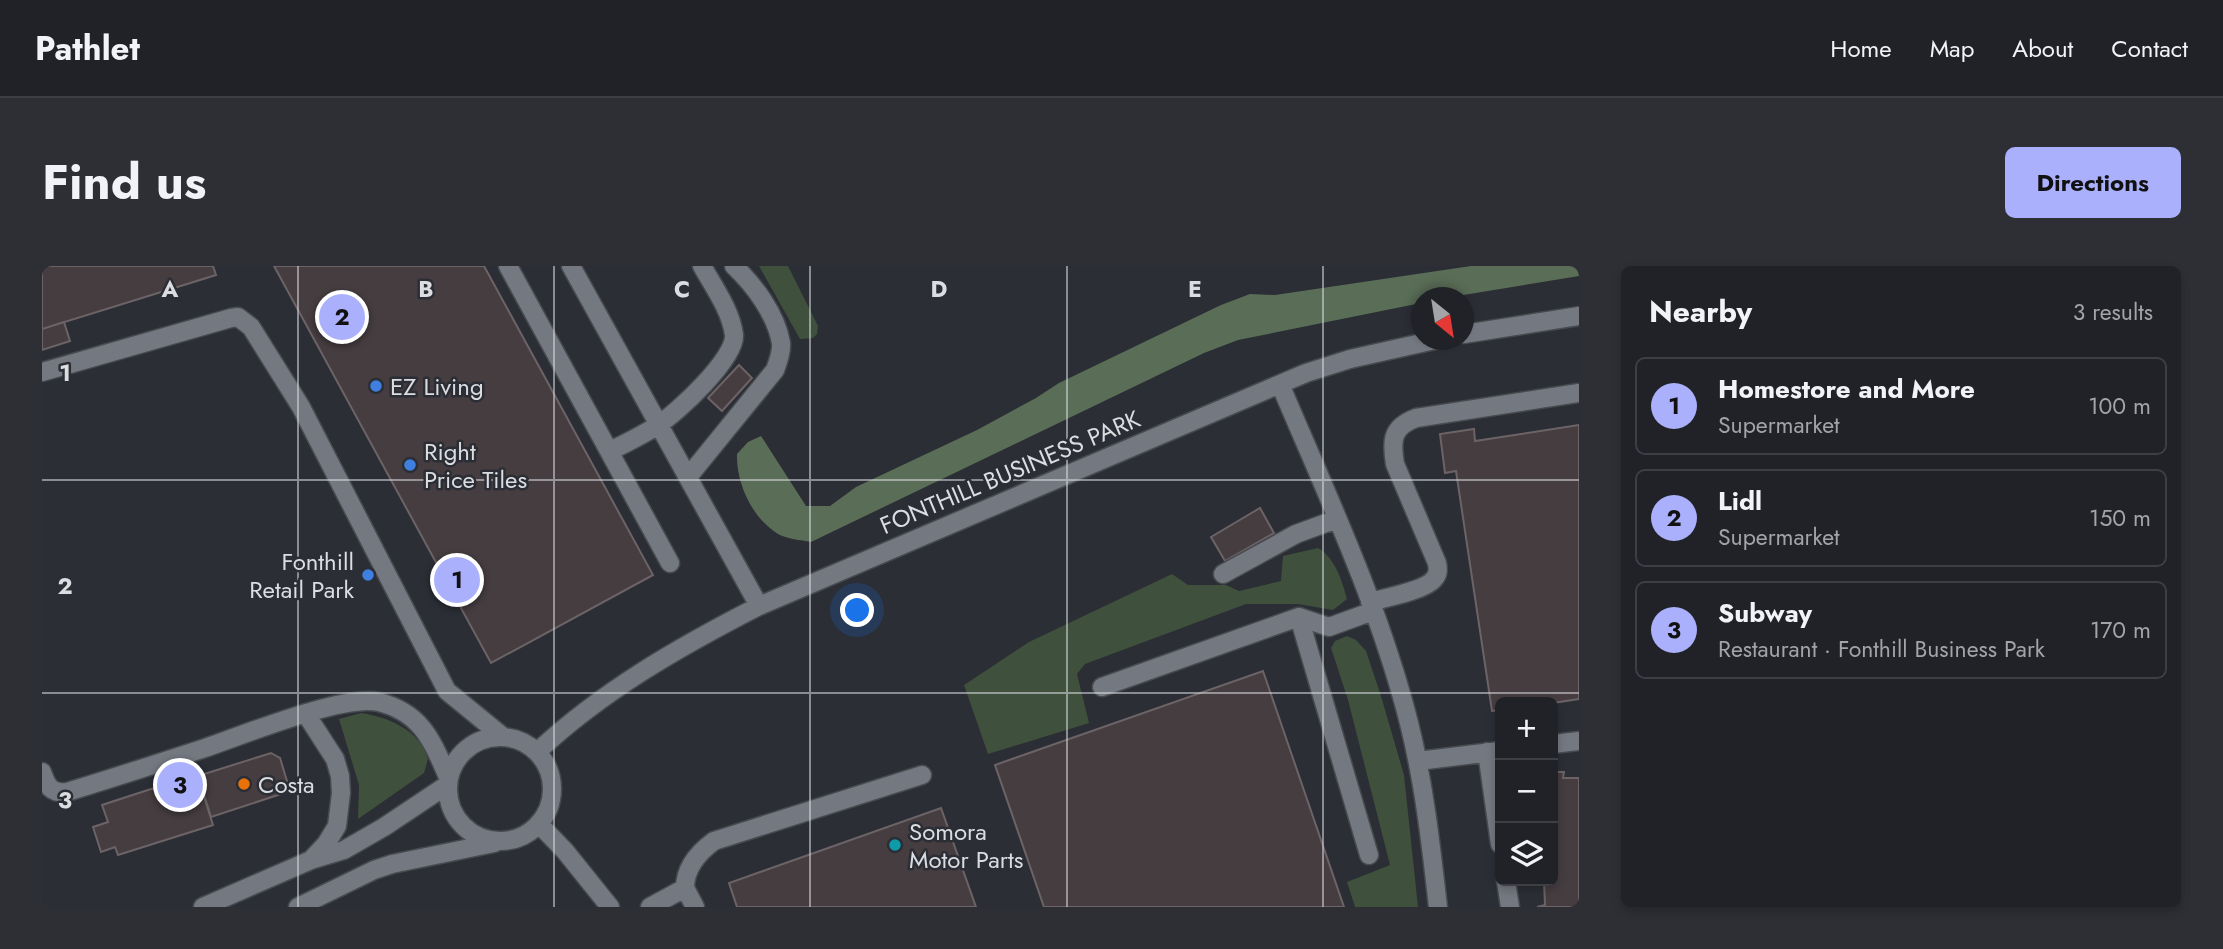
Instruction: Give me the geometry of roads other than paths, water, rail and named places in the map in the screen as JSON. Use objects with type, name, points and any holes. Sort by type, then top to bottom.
[{"type":"street","points":[[508,266],[670,563]]},
{"type":"street","points":[[571,266],[759,606]]},
{"type":"street","points":[[610,451],[659,425],[704,383],[731,350],[734,338],[725,308],[702,266]]},
{"type":"street","points":[[688,477],[775,370],[779,360],[781,344],[764,303],[734,266]]},
{"type":"street","points":[[1474,332],[1579,316]]},
{"type":"street","points":[[42,373],[238,317],[256,334],[301,407],[447,691],[502,736],[526,744],[537,752],[546,765],[552,780],[552,796],[547,811],[539,824],[521,837],[392,864],[298,907]]},
{"type":"street","name":"FONTHILL BUSINESS PARK","points":[[537,752],[597,701],[642,671],[759,606],[1280,384],[1350,359],[1411,345]]},
{"type":"street","points":[[1280,384],[1372,607],[1397,682],[1418,761],[1430,832],[1438,907]]},
{"type":"street","points":[[1102,687],[1300,617],[1329,627],[1434,580],[1438,572],[1437,563],[1395,464],[1392,450],[1394,436],[1402,423],[1416,418],[1579,393]]},
{"type":"street","points":[[1223,574],[1296,534],[1337,519]]},
{"type":"street","points":[[1300,617],[1369,855]]},
{"type":"street","points":[[42,772],[47,787],[52,791],[67,792],[306,714],[347,702],[366,700],[396,709],[421,724],[433,743],[448,781],[449,802],[456,818],[467,831],[483,839],[500,842]]},
{"type":"street","points":[[306,714],[335,759],[341,793],[337,826],[326,844],[311,860]]},
{"type":"street","points":[[203,907],[311,860],[344,850],[384,827],[448,781],[456,760],[468,747],[484,739],[502,736]]},
{"type":"street","points":[[1558,743],[1579,741]]},
{"type":"street","points":[[1418,761],[1493,751],[1498,823]]},
{"type":"street","points":[[695,907],[685,888],[685,878],[695,859],[714,841],[922,775]]},
{"type":"street","points":[[539,824],[565,851],[610,907]]},
{"type":"street","points":[[1507,886],[1510,907]]},
{"type":"street","points":[[650,907],[685,888]]},
{"type":"place","name":"Lidl","points":[[342,317]]},
{"type":"place","name":"EZ Living","points":[[376,386]]},
{"type":"place","name":"Right Price Tiles","points":[[410,465]]},
{"type":"place","name":"Fonthill Retail Park","points":[[368,575]]},
{"type":"place","name":"Homestore and More","points":[[457,580]]},
{"type":"place","name":"Costa","points":[[244,784]]},
{"type":"place","name":"Subway","points":[[180,785]]},
{"type":"place","name":"Somora Motor Parts","points":[[895,845]]}]
